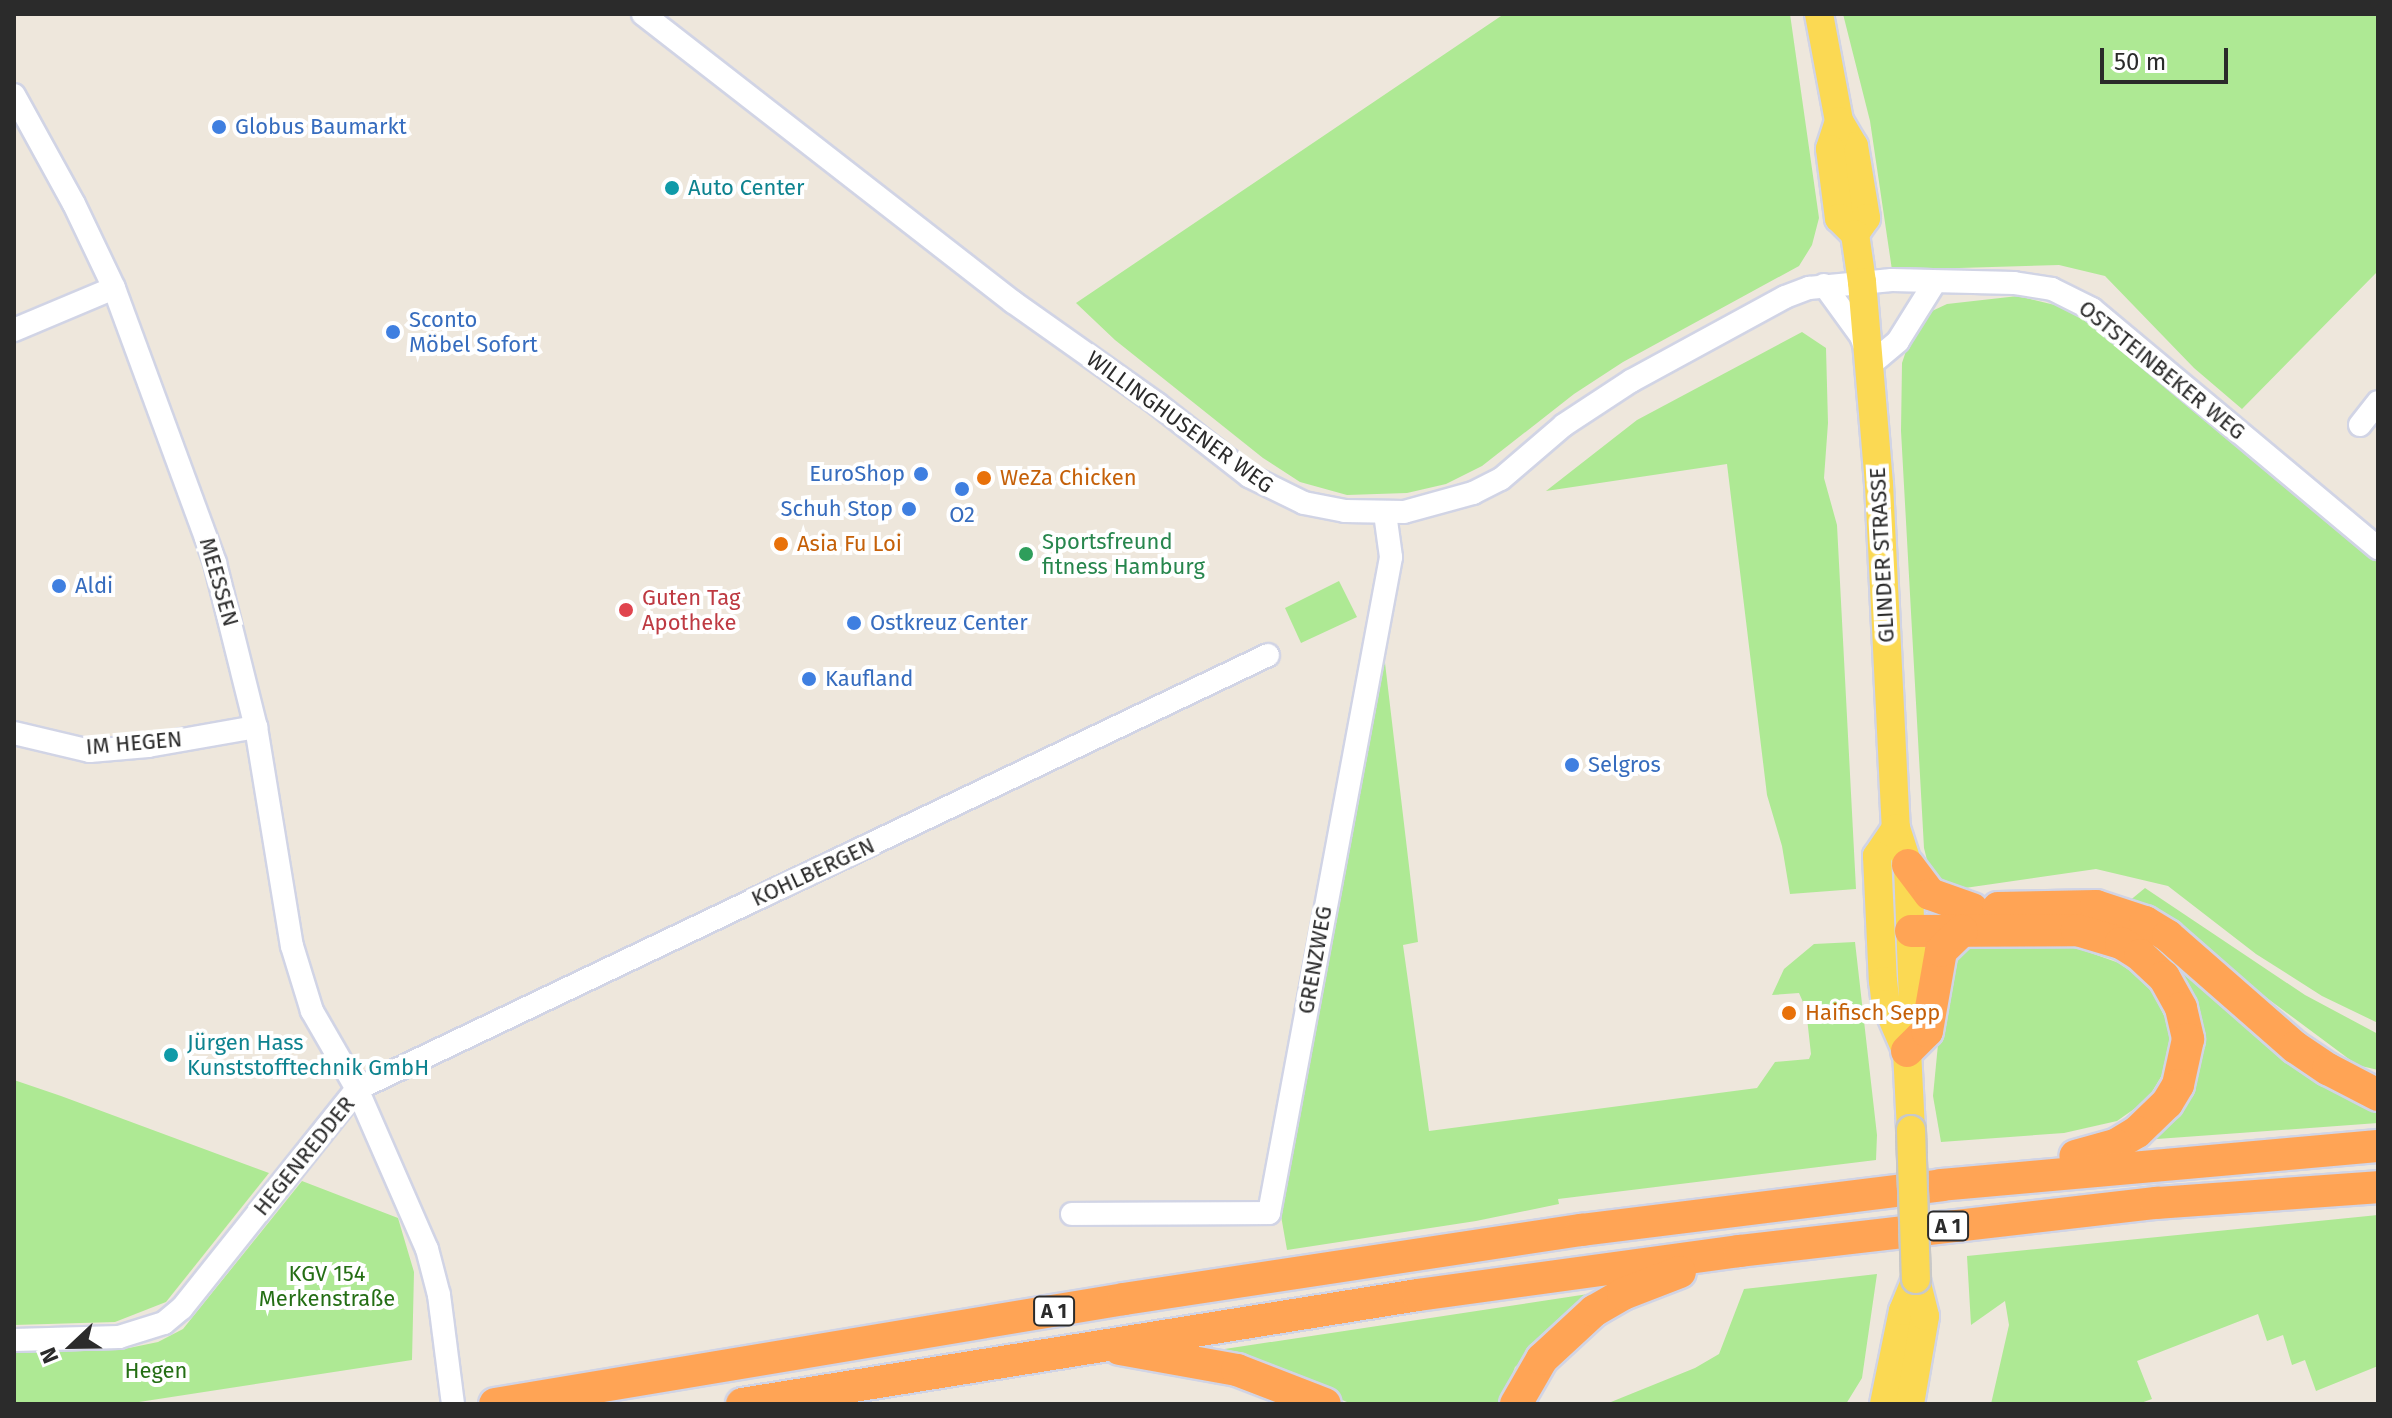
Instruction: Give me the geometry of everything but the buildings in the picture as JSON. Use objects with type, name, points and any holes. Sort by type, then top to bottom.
[{"type":"highway","points":[[1908,865],[1930,894],[1967,920]]},
{"type":"highway","points":[[1907,1051],[1927,1031],[1941,951],[1967,920],[2076,905],[2096,906],[2145,922],[2168,936],[2295,1047],[2328,1069],[2378,1095]]},
{"type":"highway","points":[[1895,921],[1967,920],[2060,928],[2121,943],[2164,977],[2181,1008],[2188,1039],[2178,1085],[2151,1121],[2115,1145],[1979,1181]]},
{"type":"highway","name":"A 1","points":[[495,1404],[1093,1304],[1482,1245],[1979,1181],[2378,1146]]},
{"type":"highway","name":"A 1","points":[[742,1404],[1097,1344],[1418,1295],[1739,1251],[2157,1203],[2378,1187]]},
{"type":"highway","points":[[1516,1404],[1542,1359],[1594,1311],[1632,1290],[1739,1251]]},
{"type":"highway","points":[[1097,1344],[1237,1370],[1325,1404]]},
{"type":"main road","name":"GLINDER STRASSE","points":[[1819,14],[1839,121],[1830,149],[1839,218],[1855,234],[1871,364],[1896,828],[1908,865],[1895,921]]},
{"type":"main road","name":"GLINDER STRASSE","points":[[1896,828],[1877,856],[1913,1000],[1907,1051],[1916,1279],[1925,1316],[1910,1404]]},
{"type":"main road","name":"GLINDER STRASSE","points":[[1884,1404],[1903,1311],[1916,1279]]},
{"type":"street","name":"WILLINGHUSENER WEG","points":[[643,14],[1013,302],[1157,404],[1249,476],[1304,503],[1385,513],[1425,509],[1485,487],[1564,425],[1631,381],[1785,297],[1824,285],[1862,282]]},
{"type":"street","name":"MEESSEN","points":[[14,95],[74,204],[114,288],[215,563],[256,727],[292,946],[312,1011],[357,1089]]},
{"type":"street","name":"OSTSTEINBEKER WEG","points":[[1862,282],[2014,283],[2052,289],[2092,309],[2378,548]]},
{"type":"street","points":[[1824,285],[1861,336],[1871,364],[1898,341],[1935,282]]},
{"type":"street","points":[[14,330],[114,288]]},
{"type":"street","points":[[2360,425],[2378,402]]},
{"type":"street","name":"GRENZWEG","points":[[1072,1214],[1269,1213],[1391,557],[1385,513]]},
{"type":"street","name":"KOHLBERGEN","points":[[357,1089],[1268,655]]},
{"type":"street","name":"IM HEGEN","points":[[14,733],[90,751],[148,746],[256,727]]},
{"type":"street","name":"HEGENREDDER","points":[[14,1340],[119,1337],[164,1323],[182,1308],[357,1089],[427,1249],[439,1295],[453,1404]]},
{"type":"green space","points":[[1504,14],[1790,14],[1819,218],[1812,245],[1799,266],[1623,362],[1574,394],[1482,466],[1446,484],[1407,493],[1347,495],[1300,482],[1263,458],[1115,340],[1076,303]]},
{"type":"green space","points":[[1843,14],[2378,14],[2378,271],[2242,409],[2194,368],[2105,276],[2059,265],[1892,270],[1870,121]]},
{"type":"green space","points":[[2018,296],[2084,312],[2378,559],[2378,1023],[2322,996],[2256,954],[2168,886],[2096,869],[1951,890],[1932,880],[1924,848],[1901,431],[1902,363],[1917,318],[1947,304]]},
{"type":"green space","points":[[1802,332],[1826,348],[1828,423],[1824,478],[1837,525],[1856,889],[1790,894],[1782,846],[1767,795],[1727,464],[1546,491],[1637,420]]},
{"type":"green space","points":[[1339,581],[1357,617],[1301,643],[1285,608]]},
{"type":"green space","points":[[1383,646],[1418,942],[1403,945],[1429,1131],[1757,1088],[1775,1062],[1809,1059],[1811,1054],[1806,1009],[1799,993],[1772,995],[1784,969],[1814,944],[1855,942],[1877,1135],[1876,1160],[1558,1199],[1559,1204],[1476,1221],[1287,1250],[1280,1210]]},
{"type":"green space","points":[[2145,888],[2305,995],[2378,1034],[2378,1070],[2357,1065],[2189,940],[2128,902]]},
{"type":"green space","points":[[2140,933],[2378,1102],[2378,1123],[2143,1140],[2197,1054]]},
{"type":"green space","points":[[2016,942],[2077,948],[2119,963],[2148,984],[2171,1029],[2167,1067],[2147,1100],[2117,1121],[2064,1133],[1941,1142],[1933,1096],[1945,972],[1959,954],[1975,943]]},
{"type":"green space","points":[[14,1080],[269,1173],[166,1302],[115,1322],[14,1325]]},
{"type":"green space","name":"KGV 154 Merkenstraße","points":[[302,1181],[398,1218],[414,1272],[412,1360],[126,1404],[14,1404],[14,1353],[129,1348],[158,1342],[183,1329]]},
{"type":"green space","points":[[2378,1215],[2378,1366],[2316,1391],[2305,1360],[2292,1365],[2283,1335],[2267,1341],[2258,1314],[2137,1361],[2152,1399],[2138,1404],[1991,1404],[2009,1325],[2005,1301],[1971,1325],[1967,1256]]},
{"type":"green space","points":[[1877,1274],[1862,1378],[1846,1404],[1606,1404],[1695,1368],[1719,1354],[1744,1289]]},
{"type":"green space","points":[[1588,1294],[1594,1300],[1515,1367],[1502,1404],[1352,1404],[1218,1350]]},
{"type":"place","name":"Globus Baumarkt","points":[[219,127]]},
{"type":"place","name":"Auto Center","points":[[672,188]]},
{"type":"place","name":"Sconto Möbel Sofort","points":[[393,332]]},
{"type":"place","name":"EuroShop","points":[[921,474]]},
{"type":"place","name":"WeZa Chicken","points":[[984,478]]},
{"type":"place","name":"O2","points":[[962,489]]},
{"type":"place","name":"Schuh Stop","points":[[909,509]]},
{"type":"place","name":"Asia Fu Loi","points":[[781,544]]},
{"type":"place","name":"Sportsfreund fitness Hamburg","points":[[1026,554]]},
{"type":"place","name":"Aldi","points":[[59,586]]},
{"type":"place","name":"Guten Tag Apotheke","points":[[626,610]]},
{"type":"place","name":"Ostkreuz Center","points":[[854,623]]},
{"type":"place","name":"Kaufland","points":[[809,679]]},
{"type":"place","name":"Selgros","points":[[1572,765]]},
{"type":"place","name":"Haifisch Sepp","points":[[1789,1013]]},
{"type":"place","name":"Jürgen Hass Kunststofftechnik GmbH","points":[[171,1055]]},
{"type":"park label","name":"Hegen","points":[[156,1371]]}]
